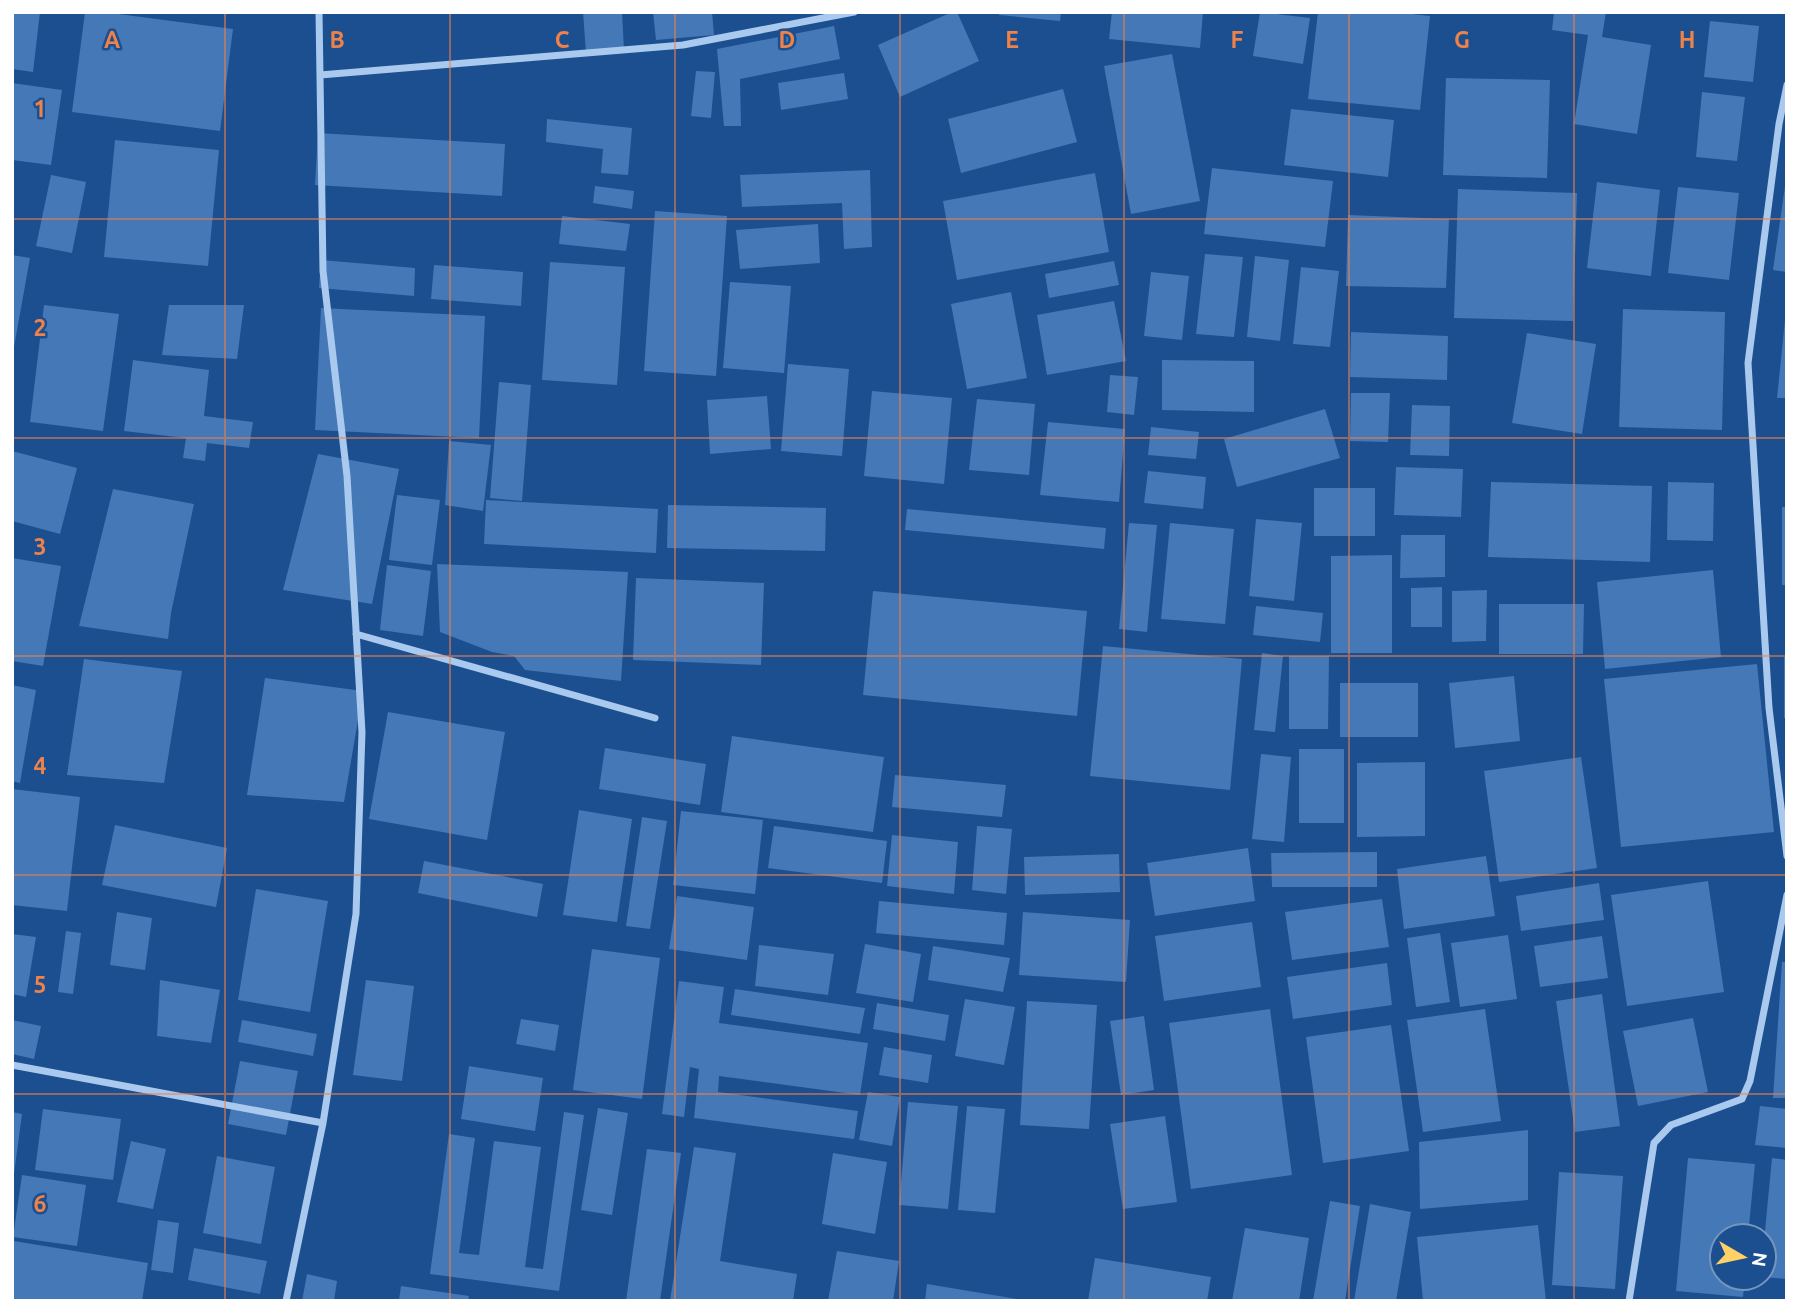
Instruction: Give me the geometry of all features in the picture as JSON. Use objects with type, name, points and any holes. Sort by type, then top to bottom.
[{"type":"street","points":[[286,1301],[323,1123],[356,914],[362,732],[347,476],[323,271],[319,12]]},
{"type":"street","points":[[320,75],[683,45],[854,12]]},
{"type":"street","points":[[1787,85],[1779,124],[1748,363],[1769,708],[1787,856]]},
{"type":"street","points":[[356,634],[655,718]]},
{"type":"street","points":[[1629,1301],[1654,1143],[1671,1125],[1742,1099],[1750,1082],[1787,895]]},
{"type":"street","points":[[12,1065],[323,1123]]},
{"type":"building","points":[[12,12],[40,12],[33,72],[12,69]]},
{"type":"building","points":[[85,12],[233,29],[220,131],[72,112]]},
{"type":"building","points":[[583,12],[622,12],[624,50],[586,53]]},
{"type":"building","points":[[653,12],[712,12],[714,35],[656,40]]},
{"type":"building","points":[[957,12],[979,61],[900,97],[878,45]]},
{"type":"building","points":[[999,12],[1061,12],[1060,21],[999,15]]},
{"type":"building","points":[[1112,12],[1203,12],[1200,48],[1109,39]]},
{"type":"building","points":[[1260,12],[1310,18],[1303,64],[1253,56]]},
{"type":"building","points":[[1318,12],[1394,12],[1430,16],[1420,110],[1308,99]]},
{"type":"building","points":[[1554,12],[1606,12],[1602,37],[1651,45],[1637,134],[1574,124],[1588,35],[1552,30]]},
{"type":"building","points":[[1710,21],[1759,26],[1753,82],[1704,77]]},
{"type":"building","points":[[834,26],[840,59],[740,79],[741,126],[724,126],[717,49]]},
{"type":"building","points":[[1172,54],[1200,201],[1131,214],[1104,66]]},
{"type":"building","points":[[696,71],[715,72],[711,118],[691,116]]},
{"type":"building","points":[[844,73],[848,99],[781,110],[778,83]]},
{"type":"building","points":[[1446,78],[1550,80],[1547,178],[1443,175]]},
{"type":"building","points":[[12,83],[62,90],[51,165],[12,160]]},
{"type":"building","points":[[1063,89],[1077,142],[961,173],[948,119]]},
{"type":"building","points":[[1702,92],[1745,97],[1737,161],[1696,157]]},
{"type":"building","points":[[1291,109],[1394,120],[1388,177],[1284,165]]},
{"type":"building","points":[[547,119],[632,128],[628,175],[601,173],[603,149],[546,142]]},
{"type":"building","points":[[318,133],[505,144],[502,196],[315,185]]},
{"type":"building","points":[[115,140],[219,150],[208,266],[104,257]]},
{"type":"building","points":[[1212,168],[1333,181],[1325,247],[1204,234]]},
{"type":"building","points":[[870,170],[872,247],[844,249],[842,203],[742,207],[740,175]]},
{"type":"building","points":[[1095,173],[1109,252],[957,280],[943,201]]},
{"type":"building","points":[[51,175],[86,182],[72,253],[36,246]]},
{"type":"building","points":[[1597,182],[1660,190],[1651,276],[1587,268]]},
{"type":"building","points":[[595,186],[634,191],[632,209],[593,203]]},
{"type":"building","points":[[1787,186],[1787,272],[1773,270]]},
{"type":"building","points":[[1678,187],[1739,193],[1729,280],[1668,273]]},
{"type":"building","points":[[1458,189],[1577,193],[1573,321],[1454,318]]},
{"type":"building","points":[[655,211],[727,216],[716,376],[644,371]]},
{"type":"building","points":[[1348,215],[1449,219],[1446,288],[1346,286]]},
{"type":"building","points":[[562,216],[630,224],[626,251],[559,244]]},
{"type":"building","points":[[818,224],[820,263],[740,269],[736,230]]},
{"type":"building","points":[[1205,254],[1243,257],[1234,337],[1196,334]]},
{"type":"building","points":[[12,255],[30,258],[14,347],[12,347]]},
{"type":"building","points":[[1255,256],[1289,260],[1280,341],[1247,337]]},
{"type":"building","points":[[321,260],[415,268],[414,296],[319,288]]},
{"type":"building","points":[[1114,261],[1119,285],[1049,298],[1045,274]]},
{"type":"building","points":[[550,262],[625,267],[617,385],[542,380]]},
{"type":"building","points":[[434,265],[523,272],[521,306],[431,299]]},
{"type":"building","points":[[1301,267],[1339,271],[1330,347],[1293,344]]},
{"type":"building","points":[[1151,272],[1189,276],[1182,340],[1144,336]]},
{"type":"building","points":[[730,282],[791,286],[784,373],[723,368]]},
{"type":"building","points":[[1011,292],[1027,378],[967,389],[951,304]]},
{"type":"building","points":[[1114,301],[1126,361],[1047,375],[1037,315]]},
{"type":"building","points":[[44,305],[119,314],[103,431],[30,422]]},
{"type":"building","points":[[169,305],[244,305],[237,359],[162,355]]},
{"type":"building","points":[[321,308],[485,316],[479,438],[315,430]]},
{"type":"building","points":[[1623,309],[1725,312],[1722,430],[1619,427]]},
{"type":"building","points":[[1785,320],[1787,398],[1777,398]]},
{"type":"building","points":[[1351,332],[1448,336],[1447,380],[1350,377]]},
{"type":"building","points":[[1527,333],[1596,344],[1582,434],[1512,423]]},
{"type":"building","points":[[133,360],[209,370],[204,416],[253,422],[249,448],[207,443],[205,461],[183,458],[186,438],[124,431]]},
{"type":"building","points":[[1162,360],[1254,361],[1254,412],[1162,410]]},
{"type":"building","points":[[788,364],[849,369],[842,456],[781,451]]},
{"type":"building","points":[[1110,375],[1138,377],[1134,415],[1107,412]]},
{"type":"building","points":[[499,382],[531,385],[522,501],[490,498]]},
{"type":"building","points":[[872,391],[952,398],[944,484],[864,476]]},
{"type":"building","points":[[1351,393],[1390,393],[1388,442],[1350,441]]},
{"type":"building","points":[[767,396],[771,449],[710,454],[707,400]]},
{"type":"building","points":[[977,399],[1035,404],[1029,475],[969,470]]},
{"type":"building","points":[[1412,405],[1450,406],[1449,456],[1410,455]]},
{"type":"building","points":[[1325,409],[1340,458],[1237,487],[1224,439]]},
{"type":"building","points":[[1048,422],[1125,429],[1119,502],[1040,495]]},
{"type":"building","points":[[1151,427],[1199,432],[1196,459],[1148,455]]},
{"type":"building","points":[[449,441],[491,445],[483,511],[445,505]]},
{"type":"building","points":[[12,451],[77,468],[60,534],[12,521]]},
{"type":"building","points":[[318,454],[399,469],[372,604],[283,590]]},
{"type":"building","points":[[1396,467],[1463,469],[1461,517],[1394,515]]},
{"type":"building","points":[[1148,471],[1206,477],[1203,509],[1144,503]]},
{"type":"building","points":[[1491,482],[1652,486],[1650,562],[1488,557]]},
{"type":"building","points":[[1668,482],[1714,483],[1713,541],[1667,540]]},
{"type":"building","points":[[1314,488],[1375,488],[1375,536],[1314,536]]},
{"type":"building","points":[[113,489],[194,504],[168,639],[79,626]]},
{"type":"building","points":[[397,495],[440,500],[432,565],[389,560]]},
{"type":"building","points":[[486,500],[658,509],[656,553],[484,544]]},
{"type":"building","points":[[668,505],[826,508],[825,551],[667,548]]},
{"type":"building","points":[[1782,507],[1787,507],[1787,585],[1782,585]]},
{"type":"building","points":[[907,509],[1106,528],[1104,549],[905,530]]},
{"type":"building","points":[[1256,519],[1302,523],[1294,601],[1249,596]]},
{"type":"building","points":[[1129,523],[1157,525],[1147,632],[1119,629]]},
{"type":"building","points":[[1170,523],[1234,529],[1225,624],[1161,619]]},
{"type":"building","points":[[1401,535],[1445,535],[1445,577],[1400,578]]},
{"type":"building","points":[[1392,555],[1392,653],[1331,653],[1331,556]]},
{"type":"building","points":[[12,558],[61,566],[43,666],[12,661]]},
{"type":"building","points":[[437,564],[628,572],[621,681],[525,670],[514,656],[492,652],[440,632]]},
{"type":"building","points":[[387,565],[431,571],[423,636],[380,630]]},
{"type":"building","points":[[1713,570],[1721,657],[1605,669],[1597,582]]},
{"type":"building","points":[[636,578],[764,583],[761,665],[633,660]]},
{"type":"building","points":[[1442,587],[1442,627],[1411,627],[1411,588]]},
{"type":"building","points":[[1487,590],[1486,641],[1452,642],[1452,591]]},
{"type":"building","points":[[873,591],[1087,611],[1077,716],[863,695]]},
{"type":"building","points":[[1499,604],[1584,604],[1583,654],[1499,654]]},
{"type":"building","points":[[1256,606],[1323,613],[1320,642],[1253,635]]},
{"type":"building","points":[[1103,646],[1242,659],[1230,790],[1090,776]]},
{"type":"building","points":[[1262,653],[1283,656],[1275,732],[1254,730]]},
{"type":"building","points":[[1289,656],[1329,656],[1328,729],[1289,729]]},
{"type":"building","points":[[1784,657],[1787,657],[1787,718],[1784,718]]},
{"type":"building","points":[[84,659],[182,671],[164,783],[67,775]]},
{"type":"building","points":[[1757,664],[1774,832],[1621,847],[1604,679]]},
{"type":"building","points":[[1514,676],[1520,741],[1455,748],[1449,683]]},
{"type":"building","points":[[265,678],[363,691],[344,802],[247,795]]},
{"type":"building","points":[[1340,683],[1418,683],[1418,737],[1340,737]]},
{"type":"building","points":[[12,685],[36,690],[20,783],[12,781]]},
{"type":"building","points":[[388,712],[505,732],[487,840],[369,819]]},
{"type":"building","points":[[732,736],[884,757],[873,832],[721,812]]},
{"type":"building","points":[[605,748],[706,764],[700,805],[599,789]]},
{"type":"building","points":[[1299,749],[1344,749],[1344,823],[1299,823]]},
{"type":"building","points":[[1261,754],[1291,757],[1284,842],[1252,839]]},
{"type":"building","points":[[1581,757],[1597,868],[1499,882],[1484,771]]},
{"type":"building","points":[[1425,762],[1425,836],[1357,837],[1357,763]]},
{"type":"building","points":[[895,775],[1006,785],[1002,817],[892,807]]},
{"type":"building","points":[[12,789],[80,797],[67,911],[12,905]]},
{"type":"building","points":[[579,810],[632,819],[617,922],[563,915]]},
{"type":"building","points":[[681,811],[763,820],[755,894],[673,885]]},
{"type":"building","points":[[642,817],[667,821],[650,929],[626,926]]},
{"type":"building","points":[[115,825],[227,848],[216,907],[102,885]]},
{"type":"building","points":[[774,826],[887,841],[882,883],[768,868]]},
{"type":"building","points":[[977,826],[1012,829],[1006,894],[972,890]]},
{"type":"building","points":[[892,835],[958,842],[954,894],[887,886]]},
{"type":"building","points":[[1248,848],[1255,901],[1155,916],[1147,863]]},
{"type":"building","points":[[1377,852],[1377,887],[1272,887],[1271,853]]},
{"type":"building","points":[[1119,854],[1120,892],[1025,895],[1024,857]]},
{"type":"building","points":[[1486,856],[1495,916],[1404,929],[1397,869]]},
{"type":"building","points":[[424,861],[543,884],[537,917],[418,893]]},
{"type":"building","points":[[1708,881],[1724,992],[1627,1006],[1611,895]]},
{"type":"building","points":[[1599,883],[1604,920],[1521,931],[1516,896]]},
{"type":"building","points":[[256,889],[328,901],[310,1012],[238,1000]]},
{"type":"building","points":[[677,896],[754,907],[747,960],[669,949]]},
{"type":"building","points":[[1382,899],[1389,947],[1292,960],[1285,912]]},
{"type":"building","points":[[879,901],[1007,913],[1004,945],[876,933]]},
{"type":"building","points":[[117,912],[152,918],[145,970],[110,965]]},
{"type":"building","points":[[1023,912],[1130,920],[1126,982],[1019,975]]},
{"type":"building","points":[[1252,922],[1261,987],[1164,1001],[1155,936]]},
{"type":"building","points":[[66,931],[81,933],[73,994],[58,992]]},
{"type":"building","points":[[1440,933],[1450,1002],[1416,1007],[1407,938]]},
{"type":"building","points":[[12,934],[36,937],[26,997],[12,994]]},
{"type":"building","points":[[1508,935],[1517,999],[1460,1007],[1451,943]]},
{"type":"building","points":[[1602,936],[1608,978],[1540,987],[1534,946]]},
{"type":"building","points":[[865,944],[921,954],[913,1002],[856,993]]},
{"type":"building","points":[[759,945],[834,954],[828,995],[755,986]]},
{"type":"building","points":[[933,946],[1010,958],[1003,992],[928,980]]},
{"type":"building","points":[[592,949],[660,958],[642,1099],[573,1090]]},
{"type":"building","points":[[1782,962],[1787,962],[1787,1098],[1773,1098]]},
{"type":"building","points":[[1387,963],[1392,1005],[1293,1019],[1287,977]]},
{"type":"building","points":[[160,980],[220,990],[211,1043],[157,1036]]},
{"type":"building","points":[[366,980],[414,986],[402,1081],[353,1075]]},
{"type":"building","points":[[679,981],[724,987],[719,1023],[868,1043],[860,1095],[719,1076],[718,1092],[858,1111],[854,1139],[694,1118],[699,1069],[690,1067],[684,1117],[662,1114]]},
{"type":"building","points":[[735,989],[865,1008],[860,1034],[731,1015]]},
{"type":"building","points":[[1602,994],[1620,1126],[1575,1132],[1556,1001]]},
{"type":"building","points":[[965,999],[1015,1007],[1004,1065],[955,1056]]},
{"type":"building","points":[[1027,1001],[1097,1005],[1089,1129],[1020,1125]]},
{"type":"building","points":[[877,1003],[949,1015],[945,1041],[873,1029]]},
{"type":"building","points":[[1270,1009],[1292,1175],[1191,1189],[1169,1023]]},
{"type":"building","points":[[1485,1009],[1501,1121],[1423,1132],[1407,1020]]},
{"type":"building","points":[[1144,1016],[1154,1090],[1121,1095],[1110,1021]]},
{"type":"building","points":[[1693,1018],[1708,1092],[1638,1106],[1623,1031]]},
{"type":"building","points":[[521,1019],[559,1025],[555,1051],[516,1044]]},
{"type":"building","points":[[12,1020],[41,1026],[34,1059],[12,1054]]},
{"type":"building","points":[[242,1020],[317,1034],[313,1056],[238,1042]]},
{"type":"building","points":[[1391,1025],[1409,1151],[1323,1163],[1306,1037]]},
{"type":"building","points":[[884,1047],[932,1055],[928,1083],[879,1075]]},
{"type":"building","points":[[240,1061],[298,1071],[286,1135],[228,1124]]},
{"type":"building","points":[[469,1066],[543,1078],[535,1131],[461,1119]]},
{"type":"building","points":[[868,1092],[900,1097],[892,1146],[859,1140]]},
{"type":"building","points":[[908,1102],[958,1106],[948,1209],[899,1205]]},
{"type":"building","points":[[967,1106],[1005,1109],[995,1213],[958,1210]]},
{"type":"building","points":[[1760,1106],[1787,1109],[1787,1148],[1755,1145]]},
{"type":"building","points":[[598,1108],[628,1113],[612,1215],[581,1210]]},
{"type":"building","points":[[43,1109],[121,1119],[113,1180],[35,1170]]},
{"type":"building","points":[[12,1112],[22,1114],[14,1174],[12,1174]]},
{"type":"building","points":[[564,1112],[584,1115],[559,1291],[430,1274],[449,1134],[475,1138],[459,1253],[479,1255],[494,1141],[541,1147],[525,1267],[543,1269]]},
{"type":"building","points":[[1165,1116],[1177,1202],[1123,1209],[1110,1124]]},
{"type":"building","points":[[1528,1130],[1528,1200],[1420,1209],[1419,1142]]},
{"type":"building","points":[[131,1141],[166,1149],[153,1209],[117,1202]]},
{"type":"building","points":[[694,1147],[736,1153],[720,1261],[797,1274],[793,1301],[670,1301]]},
{"type":"building","points":[[647,1149],[681,1153],[660,1301],[626,1301]]},
{"type":"building","points":[[833,1153],[887,1162],[875,1234],[822,1224]]},
{"type":"building","points":[[217,1156],[275,1167],[261,1244],[203,1233]]},
{"type":"building","points":[[1688,1158],[1755,1164],[1749,1222],[1708,1222],[1708,1292],[1744,1292],[1743,1297],[1676,1291]]},
{"type":"building","points":[[1772,1158],[1787,1160],[1787,1279],[1778,1278],[1778,1222],[1766,1222]]},
{"type":"building","points":[[1559,1172],[1623,1176],[1615,1289],[1552,1285]]},
{"type":"building","points":[[22,1175],[86,1185],[77,1246],[13,1237]]},
{"type":"building","points":[[1330,1201],[1360,1206],[1345,1301],[1313,1301]]},
{"type":"building","points":[[1370,1204],[1411,1212],[1396,1301],[1354,1301]]},
{"type":"building","points":[[158,1220],[179,1223],[173,1273],[151,1270]]},
{"type":"building","points":[[1538,1225],[1546,1301],[1423,1301],[1417,1237]]},
{"type":"building","points":[[1245,1228],[1309,1238],[1299,1301],[1232,1301]]},
{"type":"building","points":[[14,1241],[148,1263],[142,1301],[12,1301]]},
{"type":"building","points":[[194,1248],[267,1261],[260,1294],[188,1280]]},
{"type":"building","points":[[837,1251],[899,1261],[893,1301],[828,1301]]},
{"type":"building","points":[[1095,1258],[1211,1277],[1207,1301],[1088,1301]]},
{"type":"building","points":[[307,1274],[337,1281],[334,1301],[302,1301]]},
{"type":"building","points":[[927,1284],[1017,1299],[1017,1301],[925,1301]]},
{"type":"building","points":[[401,1286],[469,1296],[468,1301],[399,1300]]}]
